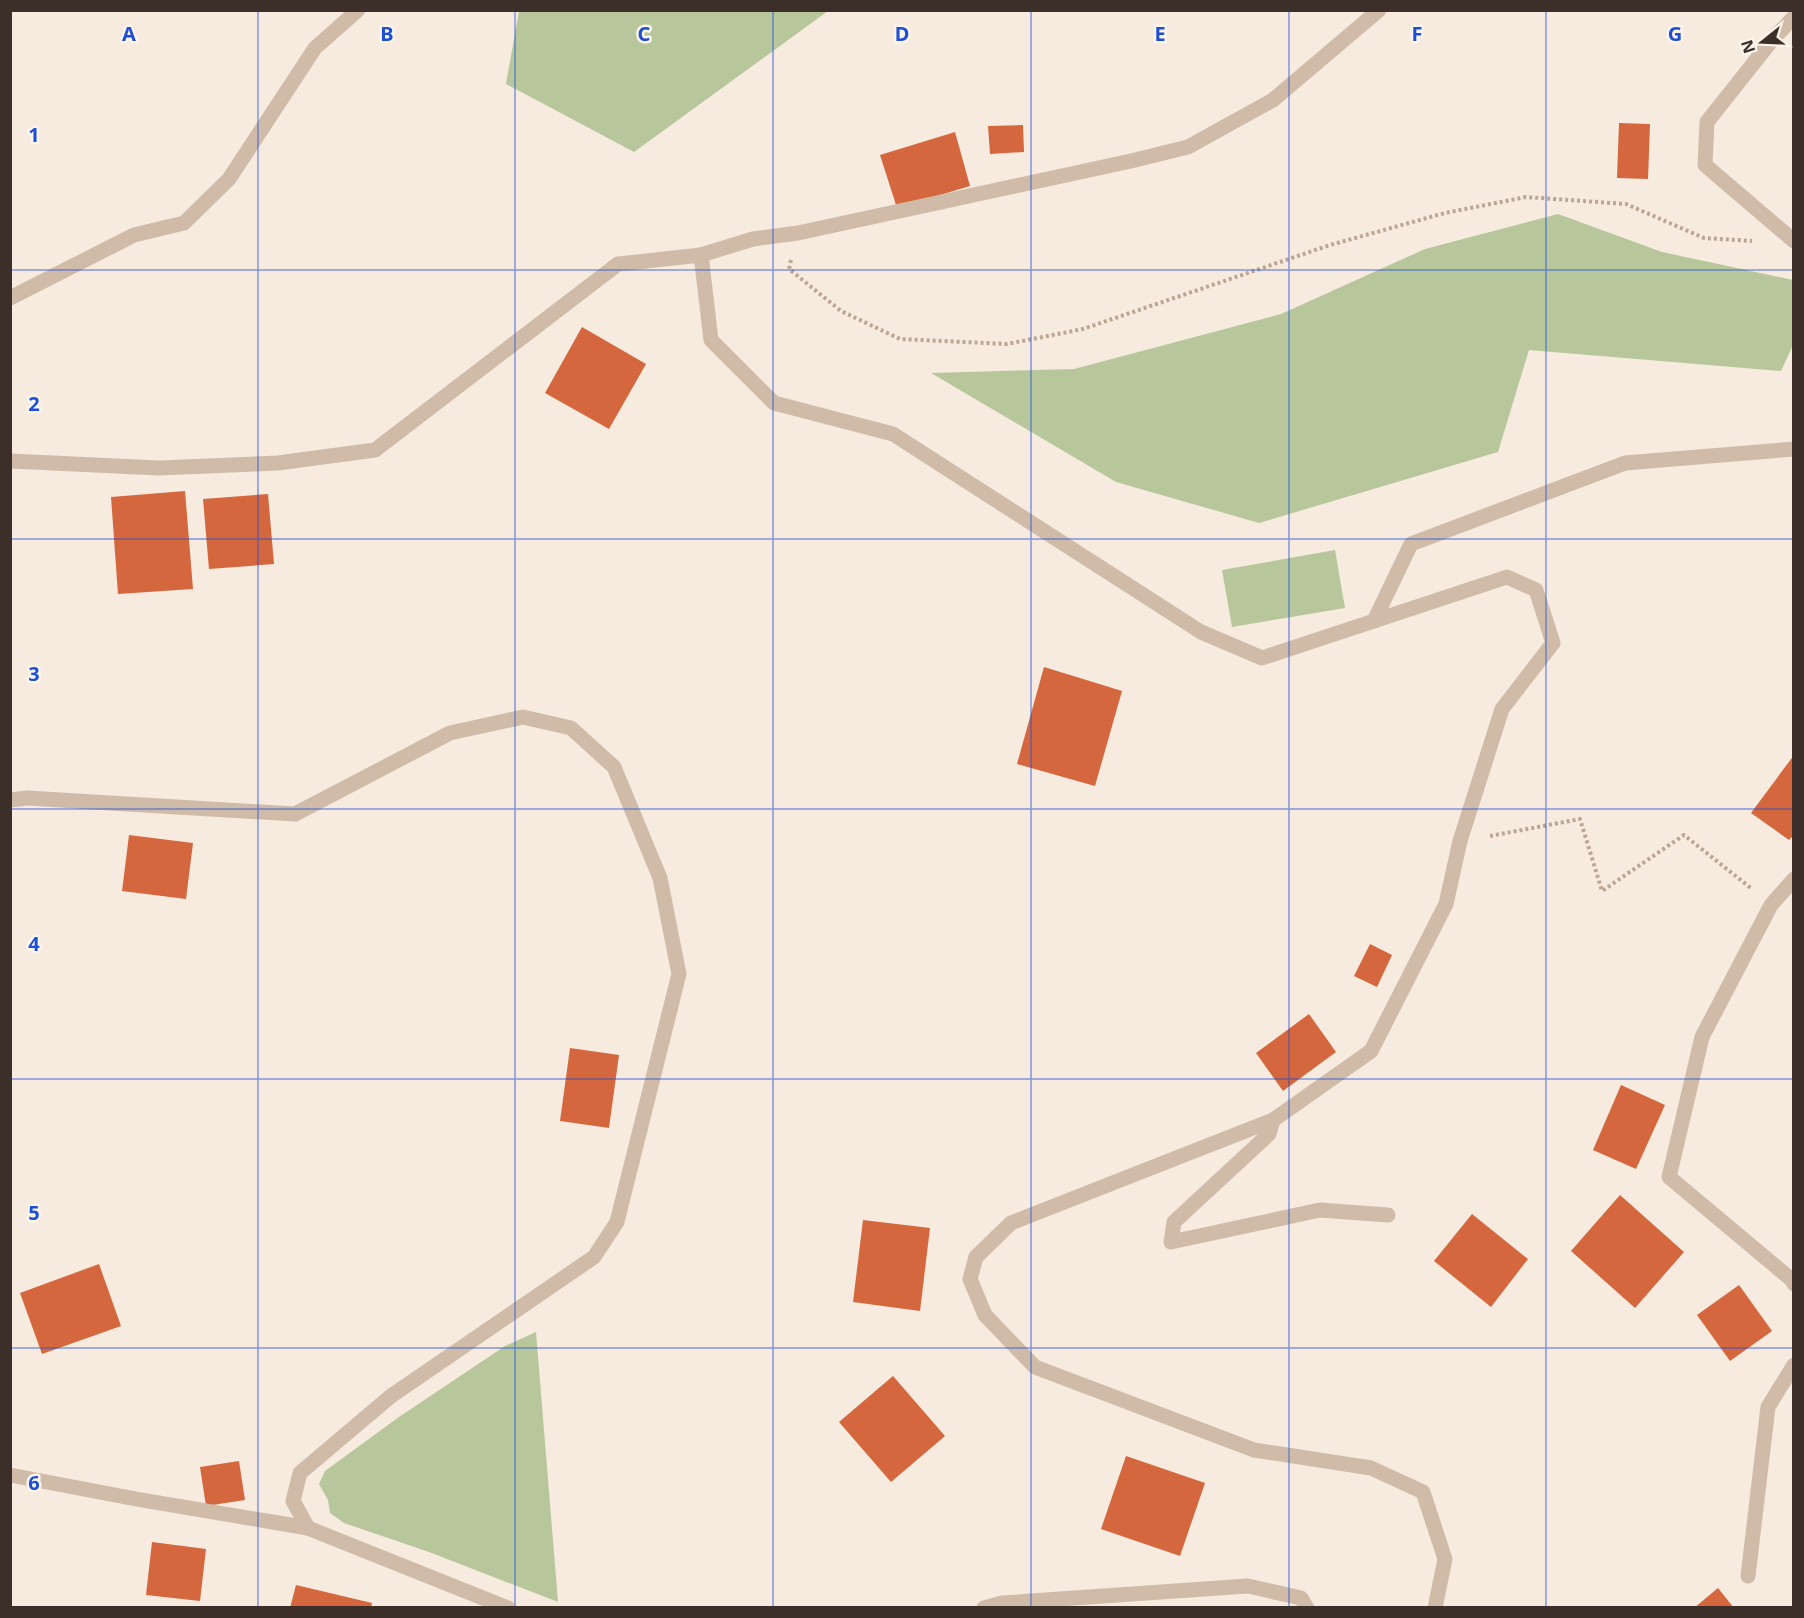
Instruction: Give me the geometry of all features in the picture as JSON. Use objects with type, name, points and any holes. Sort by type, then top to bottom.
[{"type":"street","points":[[10,298],[134,235],[184,223],[229,179],[315,48],[358,10]]},
{"type":"street","points":[[10,461],[159,468],[278,463],[375,450],[618,264],[701,255],[753,239],[798,233],[1188,147],[1274,100],[1379,10]]},
{"type":"street","points":[[1794,17],[1772,40],[1707,122],[1705,165],[1794,241]]},
{"type":"street","points":[[701,255],[711,340],[774,403],[893,434],[1201,632],[1262,658],[1507,577],[1536,590],[1553,643],[1502,710],[1460,841],[1446,904],[1371,1051],[1273,1120],[1011,1223],[976,1257],[970,1279],[985,1315],[1035,1367],[1254,1450],[1371,1468],[1423,1492],[1445,1559],[1435,1608]]},
{"type":"street","points":[[1374,621],[1411,544],[1625,463],[1794,449]]},
{"type":"street","points":[[10,800],[27,798],[295,814],[450,733],[523,717],[571,728],[614,767],[656,868],[680,974],[617,1222],[594,1257],[391,1396],[300,1473],[293,1501],[308,1528]]},
{"type":"street","points":[[1794,879],[1771,905],[1702,1037],[1669,1177],[1794,1284]]},
{"type":"street","points":[[1273,1120],[1269,1134],[1174,1222],[1171,1242],[1320,1210],[1388,1215]]},
{"type":"street","points":[[1748,1576],[1768,1407],[1794,1365]]},
{"type":"street","points":[[10,1475],[308,1528],[508,1608]]},
{"type":"street","points":[[984,1608],[1002,1603],[1248,1586],[1301,1598],[1307,1608]]},
{"type":"path","points":[[798,233],[789,268],[841,311],[900,339],[1007,344],[1083,329],[1330,245],[1444,213],[1526,197],[1626,204],[1704,238],[1760,241]]},
{"type":"path","points":[[1460,841],[1580,819],[1602,891],[1684,835],[1771,905]]},
{"type":"green space","points":[[519,10],[828,11],[634,152],[506,84]]},
{"type":"green space","points":[[1558,214],[1662,252],[1793,280],[1793,345],[1781,371],[1529,350],[1498,452],[1259,523],[1116,482],[931,373],[1074,369],[1281,314],[1425,249]]},
{"type":"green space","points":[[1335,550],[1345,608],[1232,627],[1222,570]]},
{"type":"green space","points":[[536,1332],[558,1602],[429,1552],[344,1523],[330,1513],[328,1500],[319,1484],[325,1471],[399,1417],[505,1346]]},
{"type":"building","points":[[1619,123],[1650,124],[1648,179],[1617,178]]},
{"type":"building","points":[[1023,125],[1024,152],[990,154],[988,126]]},
{"type":"building","points":[[955,132],[970,186],[897,208],[880,155]]},
{"type":"building","points":[[582,327],[646,364],[609,429],[545,393]]},
{"type":"building","points":[[185,491],[193,589],[118,594],[111,497]]},
{"type":"building","points":[[268,494],[274,564],[209,569],[203,499]]},
{"type":"building","points":[[1044,667],[1122,691],[1095,786],[1017,764]]},
{"type":"building","points":[[1794,755],[1794,835],[1789,840],[1751,813]]},
{"type":"building","points":[[129,835],[193,843],[186,899],[122,891]]},
{"type":"building","points":[[1370,944],[1392,955],[1377,987],[1354,976]]},
{"type":"building","points":[[1309,1014],[1336,1052],[1283,1091],[1256,1053]]},
{"type":"building","points":[[570,1048],[619,1055],[609,1128],[560,1121]]},
{"type":"building","points":[[1621,1085],[1665,1105],[1636,1169],[1593,1150]]},
{"type":"building","points":[[1620,1195],[1684,1252],[1635,1308],[1571,1251]]},
{"type":"building","points":[[1472,1214],[1528,1259],[1491,1307],[1434,1261]]},
{"type":"building","points":[[863,1220],[930,1228],[920,1311],[853,1302]]},
{"type":"building","points":[[99,1264],[121,1326],[42,1354],[20,1293]]},
{"type":"building","points":[[1739,1285],[1772,1331],[1730,1361],[1697,1315]]},
{"type":"building","points":[[893,1376],[945,1436],[891,1482],[839,1422]]},
{"type":"building","points":[[1126,1456],[1205,1483],[1180,1556],[1101,1529]]},
{"type":"building","points":[[239,1461],[245,1500],[206,1506],[200,1467]]},
{"type":"building","points":[[152,1542],[206,1549],[200,1601],[146,1595]]},
{"type":"building","points":[[296,1585],[372,1603],[371,1608],[290,1608]]},
{"type":"building","points":[[1718,1588],[1734,1608],[1694,1608]]}]
